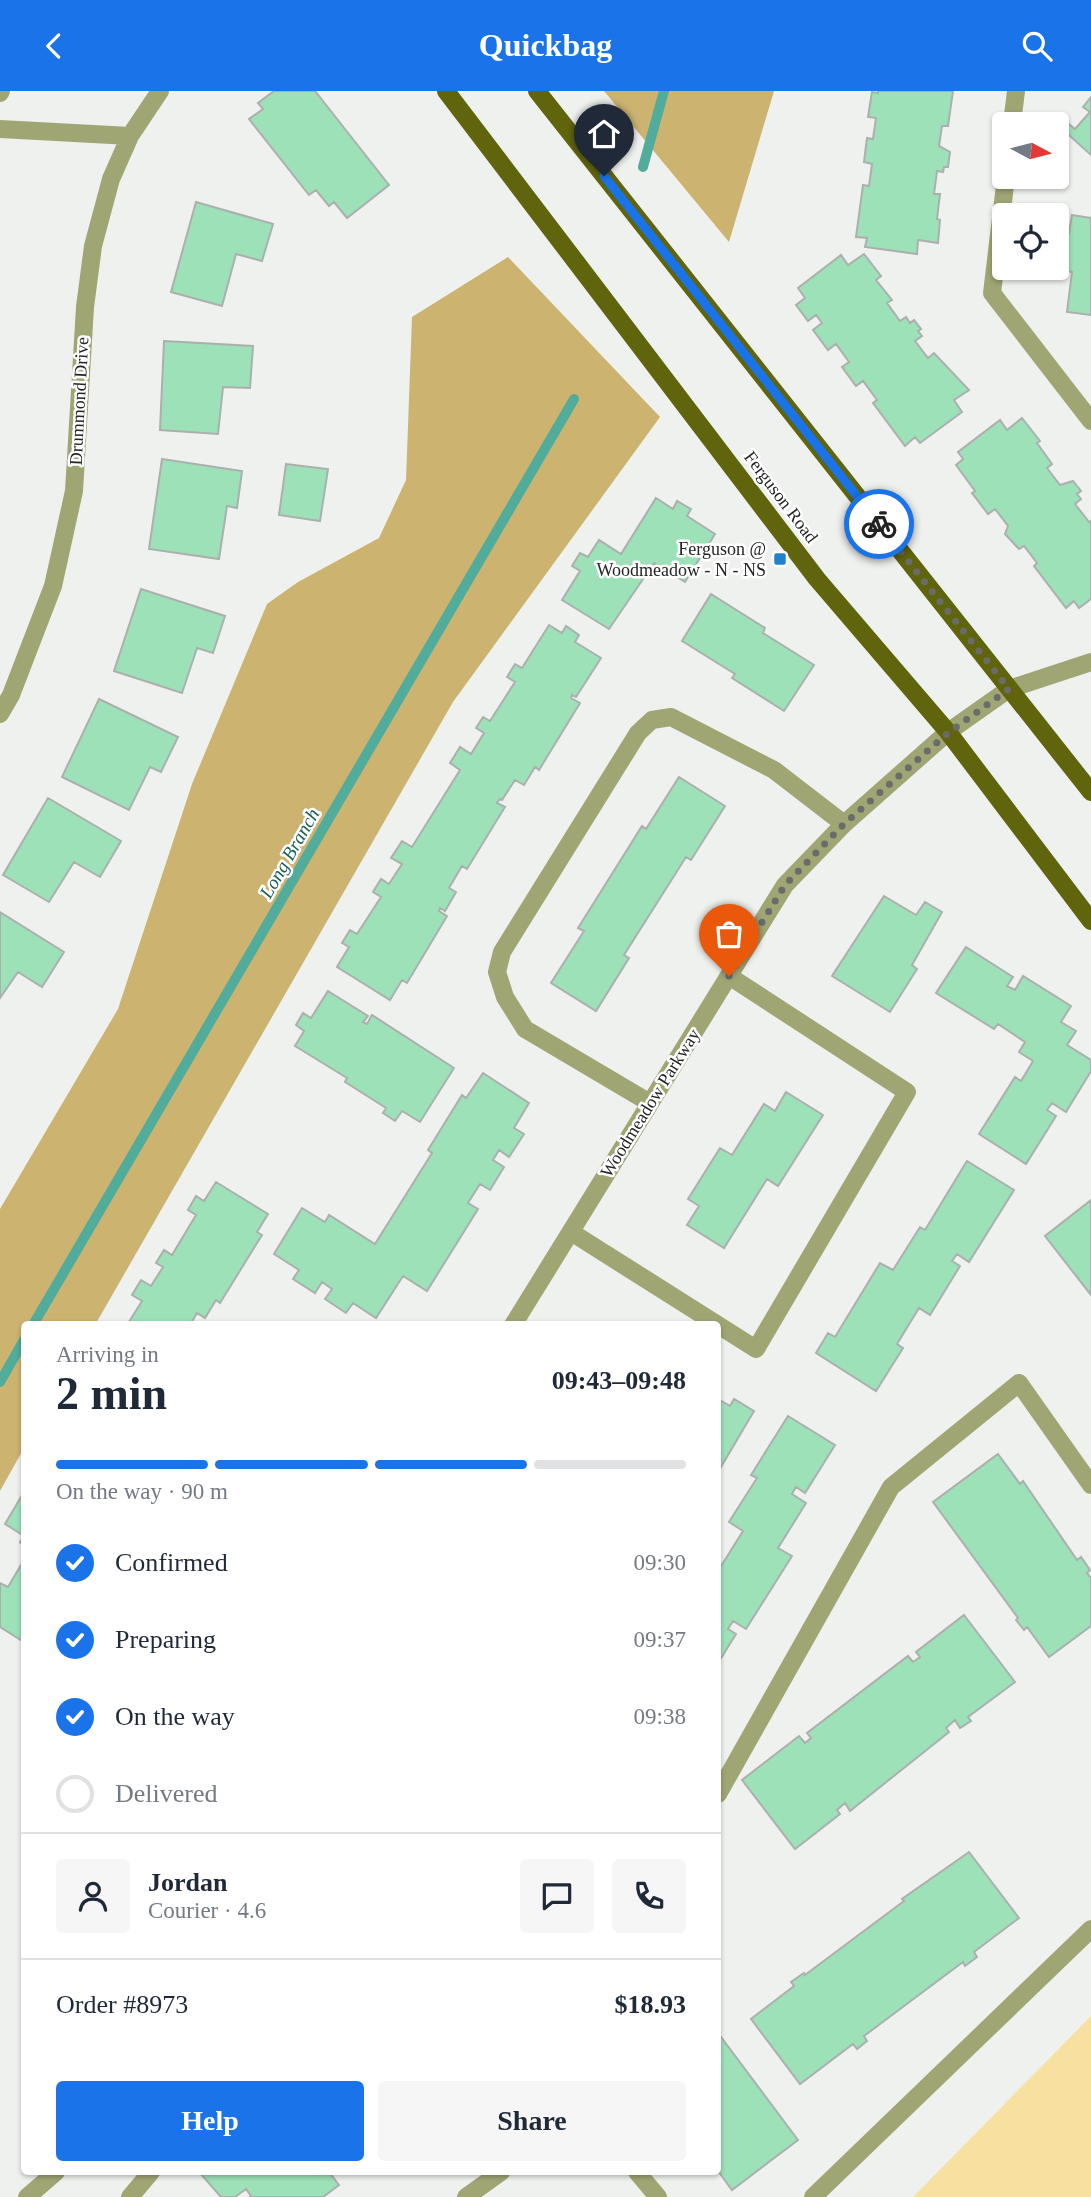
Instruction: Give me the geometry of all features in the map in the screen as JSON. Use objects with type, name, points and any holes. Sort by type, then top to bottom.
[{"type":"main road","name":"Ferguson Road","points":[[446,91],[817,579],[948,733],[1091,921]]},
{"type":"main road","points":[[537,91],[1091,792]]},
{"type":"street","name":"Drummond Drive","points":[[0,714],[11,695],[53,586],[74,491],[85,307],[93,246],[111,179],[130,136],[160,91]]},
{"type":"street","points":[[1013,112],[1016,91]]},
{"type":"street","points":[[0,129],[130,136]]},
{"type":"street","points":[[1005,189],[992,293],[1091,421]]},
{"type":"street","name":"Woodmeadow Parkway","points":[[515,1321],[785,885],[844,824],[948,733],[1009,689],[1091,662]]},
{"type":"street","points":[[650,1104],[525,1029],[505,997],[497,972],[502,951],[638,733],[652,720],[671,717],[774,769],[844,824]]},
{"type":"street","points":[[721,1327],[756,1349],[906,1092],[729,976]]},
{"type":"street","points":[[571,1232],[712,1321]]},
{"type":"street","points":[[721,1789],[891,1487],[1019,1383],[1091,1485]]},
{"type":"street","points":[[813,2197],[1091,1929]]},
{"type":"street","points":[[27,2197],[53,2175]]},
{"type":"street","points":[[130,2197],[148,2175]]},
{"type":"street","points":[[466,2197],[497,2175]]},
{"type":"street","points":[[640,2175],[658,2197]]},
{"type":"shaded area","points":[[604,91],[774,91],[729,242]]},
{"type":"shaded area","points":[[508,257],[660,417],[453,702],[97,1321],[21,1321],[21,1453],[0,1491],[0,1209],[118,1009],[192,784],[267,604],[298,582],[379,538],[406,480],[412,317]]},
{"type":"shaded area","points":[[1091,2016],[1091,2197],[913,2197]]},
{"type":"building","points":[[274,91],[315,91],[389,185],[347,218],[334,202],[329,206],[316,190],[309,195],[249,119],[263,109],[258,103]]},
{"type":"building","points":[[953,91],[948,126],[942,126],[939,146],[950,152],[948,167],[944,167],[943,172],[937,171],[934,194],[940,194],[938,243],[918,240],[917,254],[865,247],[867,238],[856,237],[863,185],[869,186],[872,164],[864,162],[867,138],[873,139],[876,118],[868,117],[872,92]]},
{"type":"building","points":[[1091,97],[1091,155],[1069,135],[1069,124],[1075,129],[1090,112],[1083,107]]},
{"type":"building","points":[[196,202],[273,224],[262,261],[236,254],[222,306],[171,292]]},
{"type":"building","points":[[1072,215],[1091,218],[1091,315],[1067,312],[1072,272],[1069,272]]},
{"type":"building","points":[[864,254],[881,276],[876,280],[892,300],[887,303],[900,321],[906,317],[910,323],[914,320],[921,329],[918,331],[922,336],[915,341],[928,358],[934,353],[969,390],[954,400],[962,412],[920,443],[915,437],[905,446],[873,403],[877,400],[863,381],[856,386],[842,367],[849,362],[836,344],[828,350],[813,330],[822,323],[816,315],[808,321],[796,305],[805,298],[798,288],[841,255],[848,265]]},
{"type":"building","points":[[164,341],[253,346],[250,388],[223,387],[218,434],[160,430]]},
{"type":"building","points":[[1022,418],[1040,441],[1037,443],[1052,464],[1047,468],[1060,485],[1073,481],[1081,491],[1077,494],[1081,499],[1075,504],[1089,522],[1091,521],[1091,599],[1079,608],[1074,601],[1066,608],[1034,566],[1037,563],[1024,546],[1019,549],[1005,534],[1008,526],[995,509],[988,514],[956,465],[963,459],[958,452],[1000,420],[1007,430]]},
{"type":"building","points":[[162,459],[242,471],[237,508],[227,506],[219,559],[149,549]]},
{"type":"building","points":[[286,464],[328,469],[320,521],[279,515]]},
{"type":"building","points":[[656,498],[673,509],[677,501],[691,509],[687,516],[715,534],[685,582],[654,563],[609,629],[562,600],[580,571],[572,566],[580,553],[588,557],[599,540],[621,554]]},
{"type":"building","points":[[141,589],[225,616],[213,653],[197,648],[182,693],[114,671]]},
{"type":"building","points":[[711,594],[765,628],[763,633],[814,665],[784,711],[732,678],[735,674],[682,641]]},
{"type":"building","points":[[549,625],[562,633],[566,626],[579,635],[575,642],[601,658],[576,697],[572,695],[571,698],[580,703],[539,770],[535,767],[524,785],[515,780],[497,803],[505,807],[467,869],[462,866],[449,888],[456,892],[445,911],[440,908],[439,911],[447,916],[407,983],[402,980],[390,1000],[337,967],[349,947],[342,943],[350,930],[357,934],[381,897],[373,892],[381,879],[389,884],[402,864],[391,858],[402,841],[412,847],[460,770],[450,763],[460,747],[471,754],[484,733],[476,728],[483,717],[490,721],[515,682],[507,677],[515,664],[522,668]]},
{"type":"building","points":[[99,699],[178,737],[161,772],[150,767],[129,810],[62,777]]},
{"type":"building","points":[[679,777],[725,806],[691,860],[686,857],[624,955],[629,958],[596,1011],[551,983],[584,931],[578,928],[642,826],[646,829]]},
{"type":"building","points":[[48,798],[121,841],[100,877],[74,862],[49,902],[3,875]]},
{"type":"building","points":[[884,896],[916,915],[925,902],[942,912],[912,965],[917,969],[890,1012],[832,976]]},
{"type":"building","points":[[0,912],[64,952],[42,987],[18,972],[0,998]]},
{"type":"building","points":[[966,947],[1013,977],[1007,986],[1015,990],[1023,976],[1071,1006],[1061,1022],[1076,1031],[1067,1045],[1091,1060],[1091,1071],[1066,1112],[1052,1103],[1047,1110],[1056,1116],[1026,1164],[979,1134],[1015,1077],[1021,1081],[1033,1061],[1019,1052],[1025,1042],[998,1024],[994,1029],[936,993]]},
{"type":"building","points":[[328,991],[368,1016],[363,1022],[367,1024],[372,1015],[454,1068],[420,1122],[402,1111],[395,1121],[383,1113],[386,1108],[345,1082],[347,1078],[295,1046],[304,1031],[296,1025],[303,1013],[311,1018]]},
{"type":"building","points":[[483,1073],[529,1103],[514,1128],[524,1134],[509,1157],[499,1150],[493,1160],[504,1167],[490,1190],[480,1184],[468,1203],[478,1209],[427,1291],[403,1276],[376,1318],[353,1303],[346,1313],[325,1299],[332,1289],[322,1282],[315,1293],[293,1279],[299,1270],[274,1254],[302,1208],[325,1222],[329,1215],[375,1244],[432,1153],[428,1150],[462,1095],[466,1098]]},
{"type":"building","points":[[786,1092],[823,1115],[778,1186],[767,1179],[724,1248],[687,1225],[699,1206],[688,1199],[720,1148],[732,1155],[764,1104],[775,1111]]},
{"type":"building","points":[[967,1161],[1014,1190],[969,1262],[957,1254],[952,1261],[960,1266],[930,1315],[919,1308],[897,1344],[903,1348],[876,1391],[816,1353],[828,1333],[835,1337],[880,1263],[893,1270],[920,1227],[925,1230]]},
{"type":"building","points":[[216,1182],[268,1214],[257,1232],[262,1235],[220,1303],[216,1300],[205,1318],[197,1313],[192,1321],[130,1321],[142,1301],[132,1295],[141,1280],[151,1286],[163,1267],[156,1263],[164,1250],[172,1255],[196,1215],[188,1210],[196,1196],[204,1201]]},
{"type":"building","points":[[1091,1200],[1091,1295],[1045,1236]]},
{"type":"building","points":[[734,1399],[754,1411],[721,1467],[721,1401],[730,1406]]},
{"type":"building","points":[[788,1416],[835,1445],[805,1493],[796,1487],[792,1494],[806,1503],[778,1548],[792,1556],[746,1629],[733,1621],[728,1629],[736,1634],[721,1658],[721,1566],[743,1531],[729,1522],[757,1478],[751,1475]]},
{"type":"building","points":[[998,1454],[1020,1484],[1023,1481],[1077,1560],[1081,1557],[1090,1570],[1087,1573],[1091,1578],[1091,1626],[1049,1657],[1027,1627],[1024,1630],[1016,1620],[1018,1618],[933,1502]]},
{"type":"building","points":[[21,1497],[21,1534],[5,1524]]},
{"type":"building","points":[[21,1565],[21,1640],[0,1627],[0,1583],[8,1587]]},
{"type":"building","points":[[964,1615],[1015,1682],[968,1717],[971,1721],[960,1728],[955,1720],[946,1728],[949,1732],[850,1811],[845,1803],[837,1810],[840,1814],[795,1849],[742,1780],[799,1736],[805,1743],[811,1738],[807,1733],[908,1656],[913,1662],[920,1657],[916,1652]]},
{"type":"building","points":[[969,1852],[1019,1918],[974,1952],[977,1957],[965,1966],[963,1962],[864,2036],[867,2041],[857,2049],[853,2044],[800,2084],[751,2019],[794,1986],[791,1982],[804,1973],[805,1975],[904,1901],[902,1899]]},
{"type":"building","points":[[721,2037],[798,2140],[732,2190],[721,2175]]},
{"type":"building","points":[[202,2175],[331,2175],[339,2185],[323,2197],[249,2197],[251,2196],[246,2189],[235,2197],[221,2197]]},
{"type":"waterway","name":"Long Branch","points":[[643,167],[664,91]]},
{"type":"waterway","name":"Long Branch","points":[[35,1321],[574,399]]},
{"type":"waterway","name":"Long Branch","points":[[0,1382],[21,1345]]},
{"type":"way so far","points":[[729,976],[785,885],[844,824],[948,733],[1009,689],[879,524]]},
{"type":"place","name":"Ferguson @ Woodmeadow - N - NS","points":[[780,559]]},
{"type":"route","points":[[604,176],[879,524]]}]
